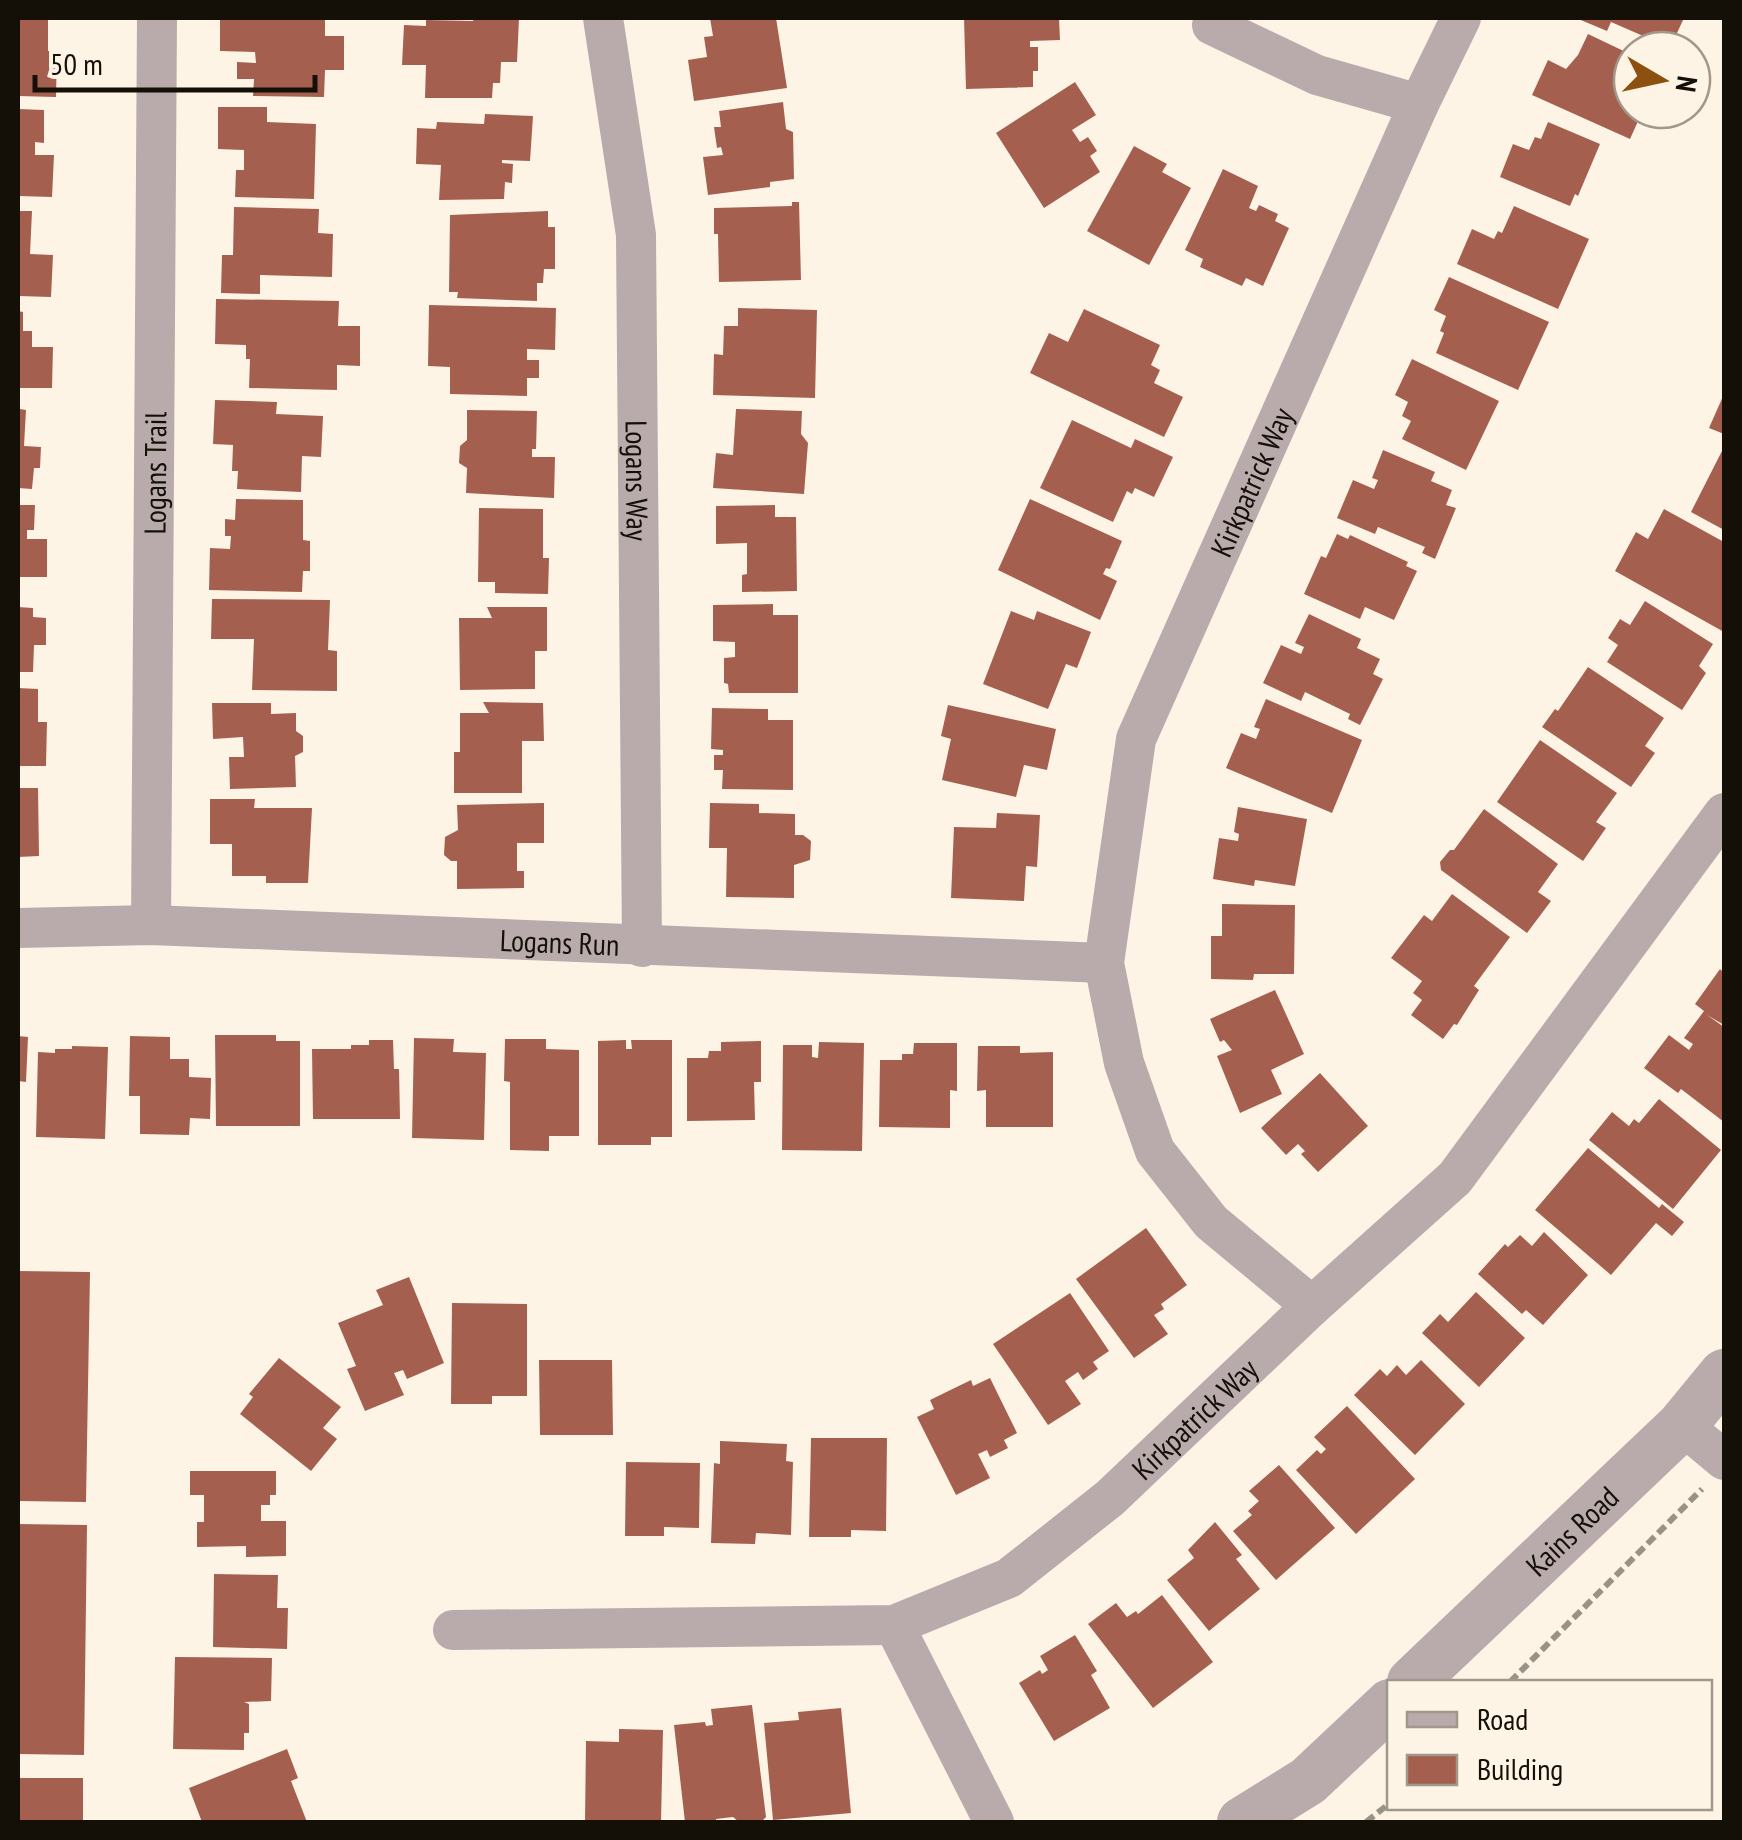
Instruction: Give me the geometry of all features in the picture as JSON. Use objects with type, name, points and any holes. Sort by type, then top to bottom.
[{"type":"street","name":"Logans Trail","points":[[151,925],[157,18]]},
{"type":"street","name":"Logans Way","points":[[603,18],[636,235],[642,947]]},
{"type":"street","name":"Kirkpatrick Way","points":[[1312,1306],[1210,1222],[1155,1150],[1124,1063],[1104,963],[1136,738],[1419,104],[1462,18]]},
{"type":"street","points":[[1212,25],[1318,75],[1419,104]]},
{"type":"street","name":"Kirkpatrick Way","points":[[453,1630],[894,1625],[1009,1578],[1110,1498],[1312,1306],[1455,1178],[1724,813]]},
{"type":"street","name":"Logans Run","points":[[18,928],[151,925],[1104,963]]},
{"type":"street","name":"Kains Road","points":[[1414,1680],[1682,1425],[1724,1374]]},
{"type":"street","points":[[1682,1425],[1718,1470]]},
{"type":"street","points":[[894,1625],[994,1822]]},
{"type":"street","points":[[1242,1822],[1308,1782],[1387,1707]]},
{"type":"path","points":[[1512,1680],[1718,1470]]},
{"type":"path","points":[[1366,1822],[1387,1805]]},
{"type":"building","points":[[18,18],[48,18],[48,51],[57,51],[56,97],[18,96]]},
{"type":"building","points":[[220,18],[325,18],[325,36],[344,36],[344,70],[325,70],[324,97],[253,96],[254,79],[237,79],[237,62],[256,63],[255,52],[220,51]]},
{"type":"building","points":[[519,18],[517,62],[501,62],[500,83],[493,83],[492,98],[425,98],[426,65],[402,65],[404,25],[426,26],[426,20]]},
{"type":"building","points":[[710,18],[776,18],[787,88],[694,101],[688,60],[707,57],[704,37],[713,36]]},
{"type":"building","points":[[964,18],[1059,18],[1060,40],[1030,41],[1030,47],[1038,47],[1033,87],[966,89]]},
{"type":"building","points":[[1576,18],[1684,18],[1678,30],[1629,30],[1611,22],[1607,31]]},
{"type":"building","points":[[1588,34],[1612,45],[1612,130],[1634,130],[1630,139],[1532,95],[1548,60],[1566,69]]},
{"type":"building","points":[[1075,82],[1096,115],[1072,130],[1080,142],[1088,137],[1097,151],[1090,156],[1100,172],[1044,208],[996,133]]},
{"type":"building","points":[[783,102],[786,129],[793,132],[794,179],[770,182],[770,187],[708,195],[703,157],[723,155],[721,147],[717,148],[714,127],[721,127],[719,111]]},
{"type":"building","points":[[218,107],[267,107],[267,122],[316,124],[314,199],[235,197],[236,170],[244,170],[244,150],[218,149]]},
{"type":"building","points":[[18,109],[44,110],[44,143],[35,142],[35,155],[54,155],[52,197],[18,196]]},
{"type":"building","points":[[485,114],[533,116],[530,161],[502,160],[513,164],[512,183],[505,182],[504,199],[439,200],[441,165],[416,164],[417,128],[436,129],[437,122],[484,124]]},
{"type":"building","points":[[1548,122],[1600,144],[1570,206],[1500,177],[1513,144],[1529,150],[1535,137],[1541,139]]},
{"type":"building","points":[[1134,146],[1167,164],[1162,172],[1191,188],[1149,265],[1087,231]]},
{"type":"building","points":[[1223,169],[1258,186],[1249,208],[1256,211],[1259,205],[1278,214],[1275,221],[1289,228],[1263,286],[1246,278],[1242,286],[1200,267],[1203,259],[1185,250]]},
{"type":"building","points":[[792,202],[799,202],[801,280],[719,282],[714,208],[792,206]]},
{"type":"building","points":[[1514,206],[1589,239],[1558,309],[1457,264],[1472,229],[1494,239],[1498,231],[1502,233]]},
{"type":"building","points":[[234,207],[319,209],[318,233],[333,234],[332,277],[260,275],[260,294],[221,293],[222,255],[233,255]]},
{"type":"building","points":[[18,211],[32,211],[30,254],[53,255],[51,297],[18,296]]},
{"type":"building","points":[[548,211],[548,227],[555,227],[555,269],[544,269],[543,283],[537,283],[537,301],[457,298],[458,292],[449,292],[450,215]]},
{"type":"building","points":[[1449,277],[1549,322],[1518,390],[1436,353],[1446,316],[1434,310]]},
{"type":"building","points":[[216,299],[339,301],[338,326],[360,326],[360,366],[337,365],[337,390],[249,388],[250,359],[246,359],[246,345],[215,344]]},
{"type":"building","points":[[429,305],[556,308],[555,350],[527,349],[527,360],[539,360],[539,378],[527,378],[527,396],[450,394],[450,367],[428,366]]},
{"type":"building","points":[[738,308],[817,310],[815,398],[713,395],[714,354],[723,355],[724,326],[738,326]]},
{"type":"building","points":[[1084,309],[1160,345],[1151,365],[1160,370],[1154,383],[1183,397],[1164,437],[1030,373],[1049,333],[1068,342]]},
{"type":"building","points":[[18,311],[23,312],[23,331],[32,331],[32,347],[53,347],[52,388],[18,388]]},
{"type":"building","points":[[1412,359],[1499,401],[1466,470],[1402,439],[1411,421],[1402,416],[1408,402],[1395,395]]},
{"type":"building","points":[[1724,394],[1724,434],[1709,428]]},
{"type":"building","points":[[215,400],[277,402],[276,414],[323,416],[321,457],[302,456],[301,492],[237,489],[238,471],[232,471],[233,445],[213,444]]},
{"type":"building","points":[[20,409],[26,410],[24,446],[41,447],[40,468],[34,468],[32,489],[18,488]]},
{"type":"building","points":[[736,409],[802,411],[801,434],[808,443],[804,494],[713,488],[716,453],[733,455]]},
{"type":"building","points":[[467,410],[537,411],[536,449],[532,449],[532,457],[555,457],[554,498],[466,493],[467,468],[459,463],[460,446],[467,440]]},
{"type":"building","points":[[1072,420],[1131,448],[1135,439],[1173,457],[1154,497],[1135,488],[1132,494],[1127,491],[1113,522],[1040,488]]},
{"type":"building","points":[[1724,447],[1724,530],[1691,512]]},
{"type":"building","points":[[1383,450],[1435,472],[1431,481],[1452,490],[1446,505],[1456,508],[1435,559],[1422,553],[1425,547],[1378,527],[1375,534],[1337,518],[1353,480],[1374,489],[1378,480],[1372,478]]},
{"type":"building","points":[[236,499],[303,500],[303,540],[310,541],[310,571],[303,571],[302,592],[209,590],[210,548],[230,549],[231,536],[225,536],[225,519],[235,520]]},
{"type":"building","points":[[1030,499],[1122,541],[1110,569],[1106,568],[1103,574],[1117,581],[1100,620],[998,570]]},
{"type":"building","points":[[18,505],[35,505],[34,530],[27,530],[27,539],[47,539],[47,577],[18,577]]},
{"type":"building","points":[[775,505],[775,517],[796,517],[797,591],[742,592],[742,575],[747,574],[747,543],[716,544],[716,506]]},
{"type":"building","points":[[479,508],[543,509],[543,558],[549,558],[548,594],[495,593],[495,582],[478,582]]},
{"type":"building","points":[[1664,509],[1724,542],[1724,632],[1615,571],[1636,532],[1648,539]]},
{"type":"building","points":[[1337,534],[1348,539],[1350,535],[1408,562],[1406,566],[1417,571],[1394,620],[1365,607],[1360,619],[1304,594],[1321,556],[1326,558]]},
{"type":"building","points":[[212,599],[330,600],[328,650],[337,651],[337,691],[252,690],[254,639],[211,639]]},
{"type":"building","points":[[1645,601],[1713,644],[1699,666],[1706,673],[1682,710],[1607,662],[1618,645],[1608,638],[1620,619],[1630,625]]},
{"type":"building","points":[[773,604],[773,615],[798,615],[798,693],[729,693],[728,684],[724,683],[724,658],[735,657],[735,642],[713,641],[713,605]]},
{"type":"building","points":[[18,607],[33,608],[33,617],[46,618],[46,645],[34,645],[33,672],[18,672]]},
{"type":"building","points":[[487,607],[547,607],[547,651],[535,651],[535,689],[460,690],[459,618],[492,618]]},
{"type":"building","points":[[1011,611],[1034,620],[1037,611],[1091,632],[1077,668],[1066,664],[1048,709],[983,684]]},
{"type":"building","points":[[1309,614],[1361,639],[1357,648],[1380,659],[1373,674],[1383,679],[1360,725],[1348,719],[1350,714],[1305,692],[1301,701],[1263,683],[1281,645],[1301,654],[1304,647],[1295,643]]},
{"type":"building","points":[[1588,667],[1664,718],[1645,746],[1655,753],[1631,787],[1542,727]]},
{"type":"building","points":[[18,688],[38,689],[38,722],[47,722],[46,766],[18,766]]},
{"type":"building","points":[[1266,699],[1362,740],[1332,813],[1226,768],[1241,733],[1256,739],[1260,729],[1254,727]]},
{"type":"building","points":[[483,702],[543,703],[544,741],[522,741],[522,793],[454,793],[454,752],[460,752],[460,713],[489,713]]},
{"type":"building","points":[[212,703],[271,703],[271,714],[296,713],[296,731],[303,736],[303,752],[295,756],[296,787],[230,789],[229,757],[244,757],[243,737],[213,739]]},
{"type":"building","points":[[948,705],[1056,729],[1047,770],[1024,765],[1016,797],[942,780],[951,739],[941,736]]},
{"type":"building","points":[[712,708],[768,709],[768,720],[793,720],[793,790],[722,789],[723,770],[714,770],[714,755],[723,755],[723,750],[711,749]]},
{"type":"building","points":[[1540,740],[1617,793],[1596,822],[1606,828],[1583,861],[1497,802]]},
{"type":"building","points":[[18,788],[38,788],[39,856],[18,857]]},
{"type":"building","points":[[210,799],[255,799],[254,808],[312,808],[308,883],[266,883],[266,876],[232,876],[232,844],[210,844]]},
{"type":"building","points":[[544,803],[544,843],[517,843],[517,871],[524,871],[524,888],[457,889],[457,861],[444,855],[445,837],[458,830],[457,805]]},
{"type":"building","points":[[710,803],[759,804],[759,813],[795,814],[795,835],[811,841],[810,860],[794,865],[794,898],[726,897],[727,848],[709,848]]},
{"type":"building","points":[[1238,807],[1307,819],[1295,886],[1255,880],[1254,886],[1213,879],[1219,838],[1238,841],[1239,834],[1234,832]]},
{"type":"building","points":[[1484,809],[1558,864],[1538,892],[1551,901],[1527,933],[1441,870],[1440,862],[1454,850]]},
{"type":"building","points":[[997,813],[1040,815],[1037,867],[1026,866],[1024,901],[951,898],[954,827],[996,828]]},
{"type":"building","points":[[1452,894],[1510,937],[1474,986],[1479,990],[1457,1025],[1443,1039],[1411,1015],[1422,1000],[1413,993],[1422,981],[1391,958],[1424,915],[1432,921]]},
{"type":"building","points":[[1222,904],[1295,905],[1294,974],[1254,974],[1253,980],[1211,979],[1211,936],[1222,936]]},
{"type":"building","points":[[1720,969],[1724,973],[1724,1025],[1707,1015],[1724,1027],[1724,1122],[1681,1089],[1678,1093],[1644,1068],[1669,1035],[1689,1050],[1693,1044],[1684,1038],[1704,1011],[1695,1004]]},
{"type":"building","points":[[1275,990],[1304,1054],[1271,1070],[1282,1094],[1240,1113],[1217,1056],[1232,1050],[1224,1040],[1220,1042],[1210,1019]]},
{"type":"building","points":[[215,1035],[276,1035],[276,1041],[300,1041],[300,1126],[216,1126]]},
{"type":"building","points":[[18,1036],[28,1037],[26,1082],[18,1081]]},
{"type":"building","points":[[130,1036],[170,1037],[170,1059],[189,1059],[189,1077],[211,1078],[210,1119],[190,1118],[189,1135],[140,1134],[140,1096],[129,1096]]},
{"type":"building","points":[[414,1038],[454,1039],[453,1052],[486,1053],[484,1140],[412,1138]]},
{"type":"building","points":[[505,1039],[546,1039],[546,1049],[579,1050],[579,1136],[549,1136],[549,1151],[510,1150],[510,1082],[504,1081]]},
{"type":"building","points":[[369,1040],[393,1040],[394,1069],[399,1069],[400,1119],[313,1119],[312,1049],[351,1049],[351,1045],[369,1045]]},
{"type":"building","points":[[626,1040],[626,1049],[632,1049],[631,1040],[672,1040],[672,1137],[651,1137],[651,1145],[598,1145],[598,1041]]},
{"type":"building","points":[[761,1041],[761,1082],[754,1082],[755,1120],[687,1121],[687,1058],[708,1058],[709,1051],[721,1051],[721,1042]]},
{"type":"building","points":[[819,1042],[864,1043],[862,1151],[782,1150],[783,1045],[812,1045],[812,1057],[818,1058]]},
{"type":"building","points":[[914,1043],[957,1043],[957,1091],[950,1090],[950,1128],[879,1127],[880,1060],[902,1060],[902,1054],[913,1054]]},
{"type":"building","points":[[978,1046],[1020,1046],[1020,1053],[1053,1052],[1053,1127],[986,1127],[986,1090],[977,1091]]},
{"type":"building","points":[[108,1047],[105,1139],[36,1137],[38,1052],[55,1053],[55,1049]]},
{"type":"building","points":[[1320,1073],[1368,1126],[1318,1172],[1301,1154],[1305,1151],[1298,1144],[1286,1155],[1261,1128]]},
{"type":"building","points":[[1659,1099],[1721,1150],[1673,1209],[1589,1140],[1612,1112],[1629,1126],[1634,1119],[1639,1123]]},
{"type":"building","points":[[1588,1148],[1659,1208],[1662,1204],[1684,1222],[1672,1236],[1656,1223],[1611,1275],[1535,1210]]},
{"type":"building","points":[[1146,1228],[1187,1285],[1161,1304],[1164,1309],[1154,1315],[1168,1334],[1134,1358],[1076,1279]]},
{"type":"building","points":[[1544,1232],[1588,1275],[1543,1325],[1526,1310],[1522,1314],[1478,1274],[1505,1244],[1508,1247],[1520,1235],[1532,1246]]},
{"type":"building","points":[[18,1271],[90,1272],[86,1502],[18,1501]]},
{"type":"building","points":[[409,1277],[444,1363],[407,1379],[403,1370],[394,1373],[404,1395],[365,1411],[347,1369],[356,1366],[338,1323],[383,1305],[376,1290]]},
{"type":"building","points":[[1476,1292],[1525,1338],[1479,1387],[1422,1333],[1440,1314],[1448,1322]]},
{"type":"building","points":[[1070,1293],[1109,1351],[1093,1362],[1098,1369],[1083,1380],[1078,1372],[1065,1381],[1081,1404],[1048,1425],[993,1344]]},
{"type":"building","points":[[452,1303],[527,1304],[527,1396],[492,1396],[492,1404],[451,1404]]},
{"type":"building","points":[[279,1358],[341,1407],[323,1428],[337,1439],[311,1471],[240,1414],[253,1397],[249,1394]]},
{"type":"building","points":[[539,1360],[612,1360],[613,1435],[540,1435]]},
{"type":"building","points":[[1421,1360],[1465,1404],[1415,1455],[1354,1395],[1380,1369],[1387,1376],[1397,1365],[1406,1375]]},
{"type":"building","points":[[990,1378],[1017,1433],[1004,1440],[1008,1448],[990,1457],[987,1450],[978,1454],[990,1478],[956,1495],[917,1417],[934,1409],[930,1400],[971,1380],[973,1386]]},
{"type":"building","points":[[1347,1406],[1415,1479],[1356,1534],[1296,1470],[1317,1450],[1321,1454],[1326,1449],[1314,1437]]},
{"type":"building","points":[[811,1438],[887,1438],[886,1531],[851,1530],[851,1537],[809,1537]]},
{"type":"building","points":[[720,1441],[787,1444],[786,1461],[793,1462],[791,1535],[756,1533],[755,1544],[711,1543],[714,1463],[720,1464]]},
{"type":"building","points":[[626,1462],[700,1463],[699,1528],[664,1527],[664,1536],[625,1536]]},
{"type":"building","points":[[1279,1465],[1335,1528],[1276,1580],[1233,1531],[1252,1515],[1248,1511],[1259,1501],[1249,1491]]},
{"type":"building","points":[[190,1471],[276,1471],[276,1495],[270,1495],[270,1505],[261,1505],[261,1521],[286,1521],[286,1556],[246,1557],[246,1546],[197,1547],[197,1522],[204,1522],[204,1495],[190,1495]]},
{"type":"building","points":[[1215,1522],[1242,1555],[1236,1559],[1260,1589],[1209,1631],[1167,1580],[1194,1558],[1188,1550]]},
{"type":"building","points":[[18,1524],[87,1525],[84,1755],[18,1754]]},
{"type":"building","points":[[214,1574],[278,1575],[277,1608],[288,1608],[287,1649],[213,1647]]},
{"type":"building","points":[[1162,1595],[1213,1662],[1153,1708],[1088,1624],[1116,1603],[1127,1617],[1136,1611],[1138,1614]]},
{"type":"building","points":[[1075,1635],[1097,1671],[1091,1675],[1110,1708],[1054,1741],[1019,1683],[1040,1670],[1042,1674],[1048,1670],[1040,1656]]},
{"type":"building","points":[[175,1657],[272,1658],[271,1701],[244,1702],[249,1704],[249,1733],[244,1733],[244,1750],[173,1749]]},
{"type":"building","points":[[752,1705],[766,1817],[761,1822],[739,1822],[733,1817],[716,1822],[685,1822],[674,1725],[713,1725],[711,1709]]},
{"type":"building","points":[[841,1708],[851,1813],[773,1820],[764,1723],[799,1720],[798,1712]]},
{"type":"building","points":[[619,1729],[663,1730],[661,1822],[585,1822],[586,1741],[619,1742]]},
{"type":"building","points":[[287,1749],[298,1778],[291,1781],[307,1822],[202,1822],[189,1788]]},
{"type":"building","points":[[18,1778],[83,1778],[83,1822],[18,1822]]}]
